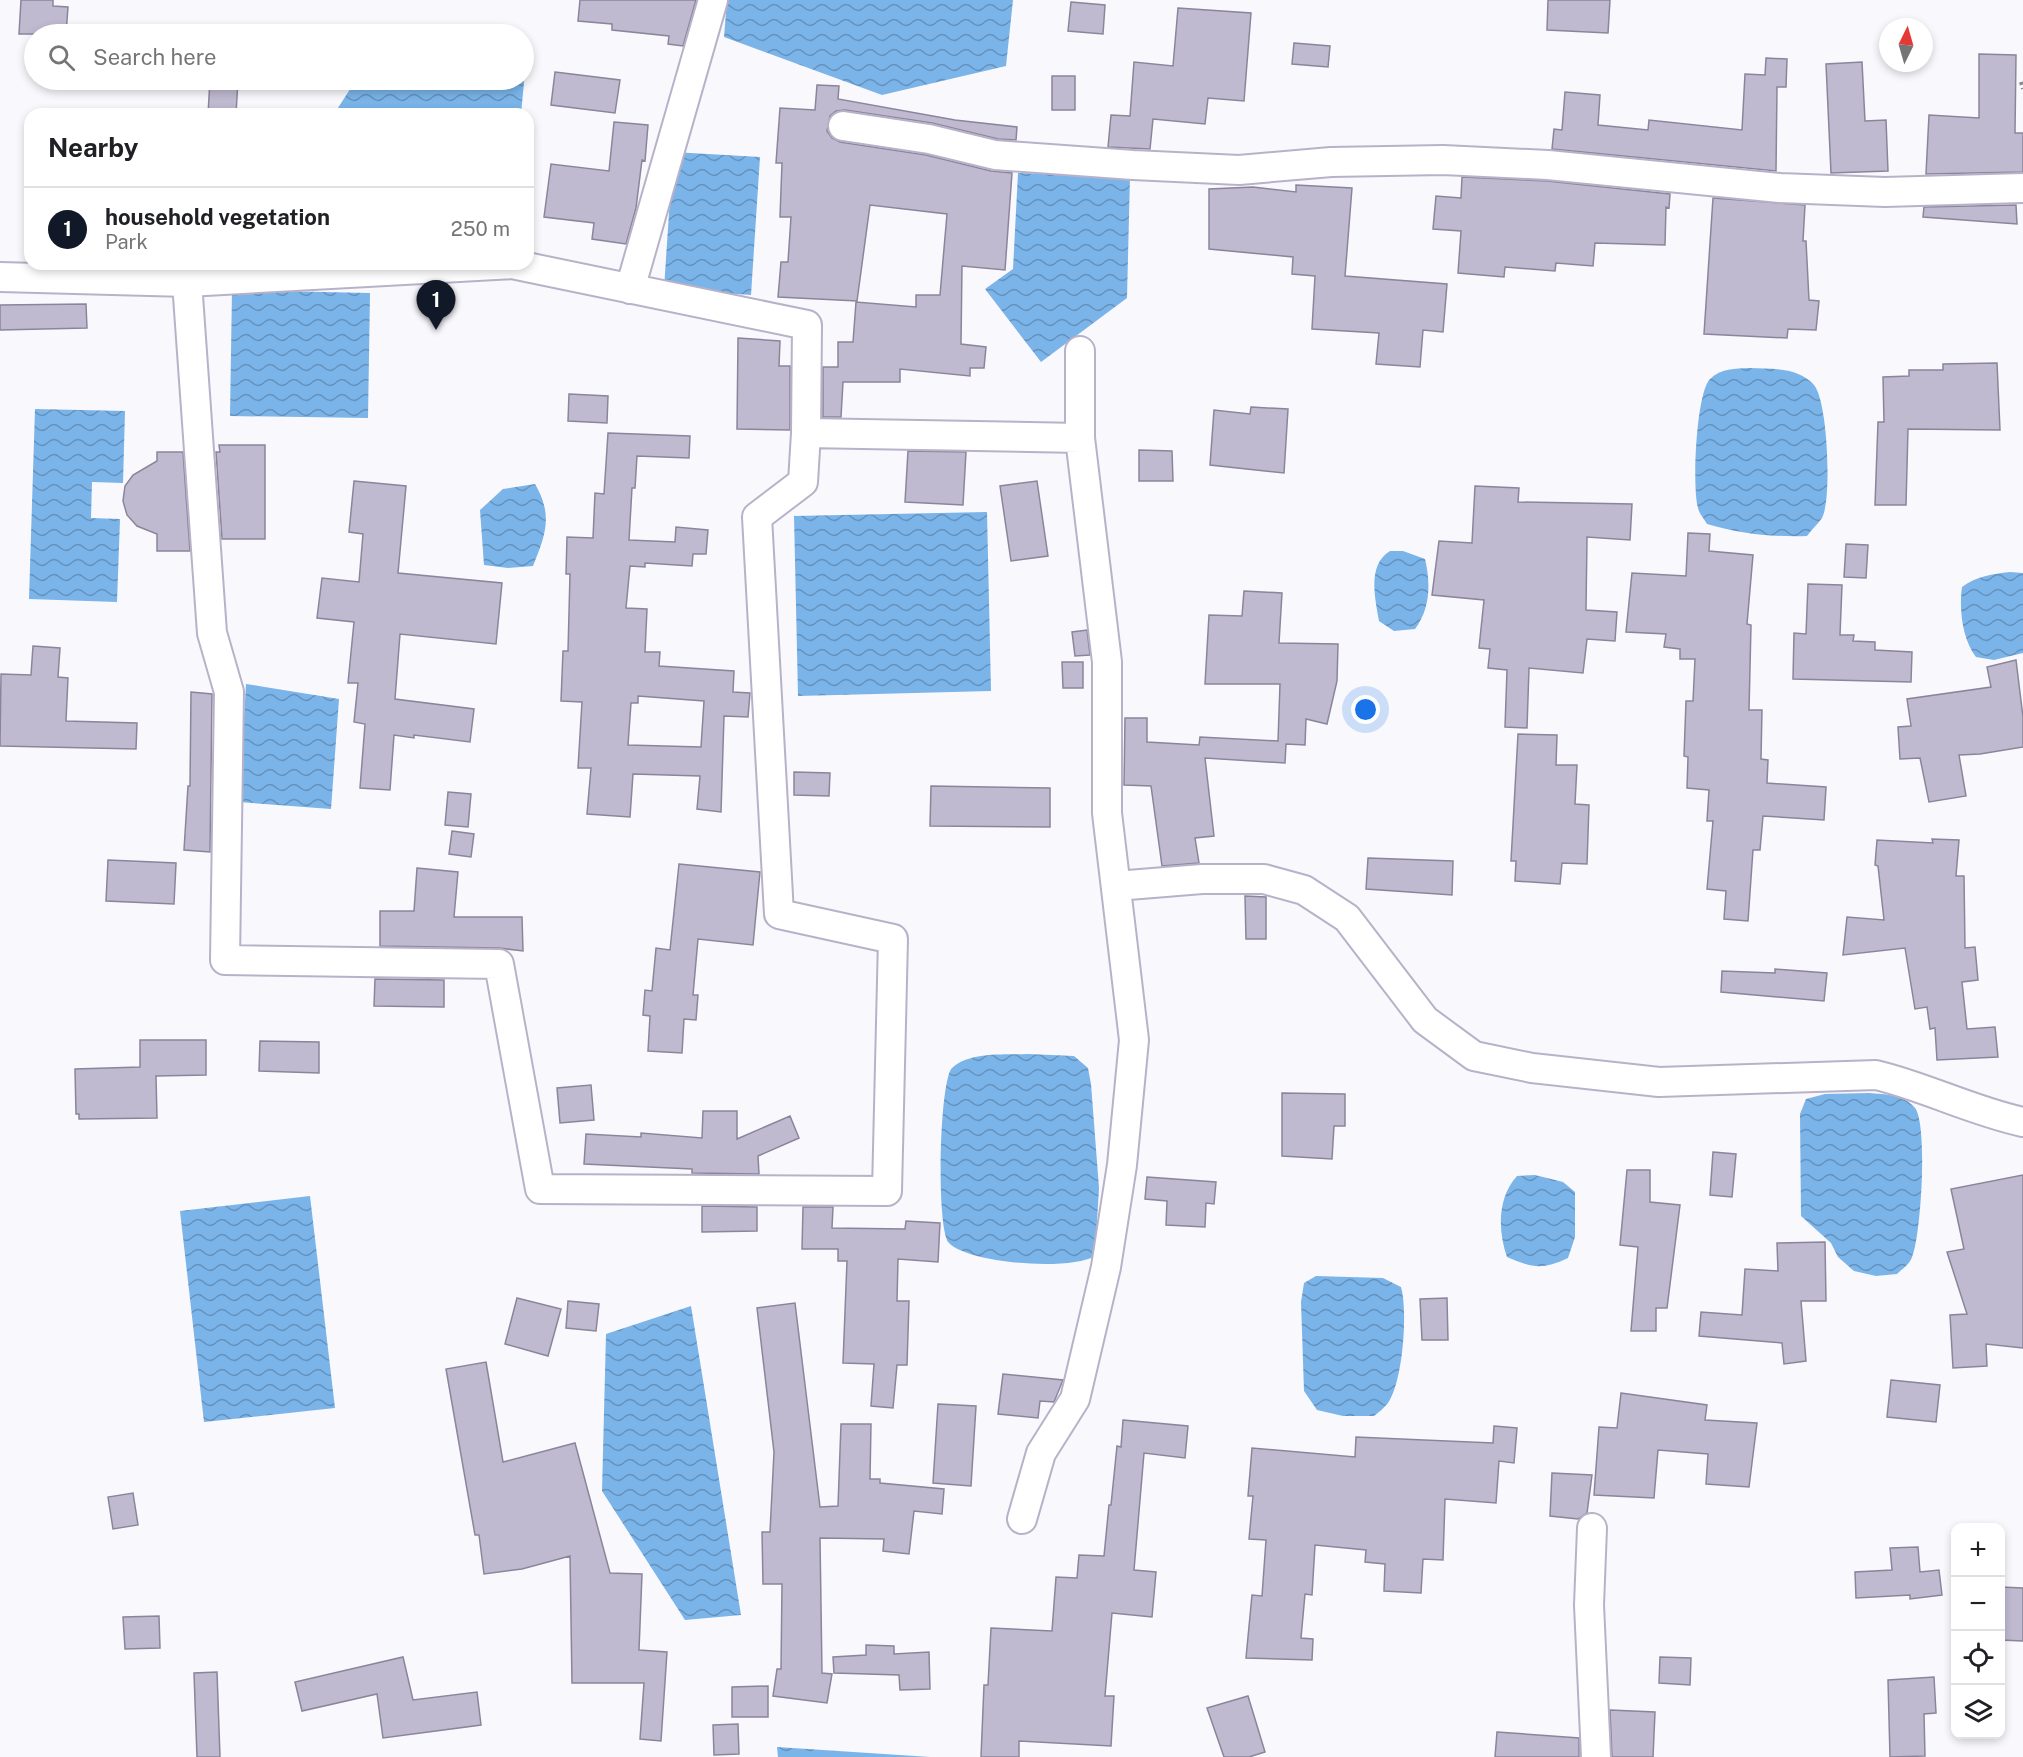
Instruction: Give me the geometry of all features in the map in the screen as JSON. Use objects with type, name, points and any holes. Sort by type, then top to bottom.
[{"type":"street","points":[[630,288],[713,0]]},
{"type":"street","points":[[843,126],[929,139],[995,155],[1133,165],[1239,170],[1331,162],[1443,160],[1559,166],[1780,188],[1885,192],[2023,188]]},
{"type":"street","points":[[187,282],[212,633],[229,692],[225,960],[499,964],[540,1189],[887,1191],[893,939],[778,914],[757,518],[803,482],[807,325],[534,268]]},
{"type":"street","points":[[0,278],[187,282],[404,270]]},
{"type":"street","points":[[1022,1519],[1041,1453],[1075,1399],[1106,1268],[1122,1165],[1134,1040],[1107,813],[1107,662],[1080,438],[1080,351]]},
{"type":"street","points":[[806,433],[1080,438]]},
{"type":"street","points":[[1116,886],[1203,879],[1264,879],[1304,890],[1347,918],[1425,1020],[1474,1056],[1532,1068],[1659,1082],[1833,1074],[1876,1075],[1909,1083],[1992,1116],[2023,1122]]},
{"type":"street","points":[[1592,1528],[1589,1605],[1596,1757]]},
{"type":"path","points":[[2021,82],[2023,89]]},
{"type":"water","points":[[727,0],[1013,0],[1006,66],[882,95],[724,37]]},
{"type":"water","points":[[350,90],[523,90],[522,108],[338,108]]},
{"type":"water","points":[[673,152],[760,157],[751,295],[664,289]]},
{"type":"water","points":[[1018,173],[1130,176],[1127,298],[1041,362],[985,289],[1013,269]]},
{"type":"water","points":[[232,290],[370,293],[368,418],[230,416]]},
{"type":"water","points":[[1749,368],[1793,372],[1808,379],[1819,395],[1823,410],[1827,451],[1827,492],[1822,518],[1807,536],[1756,534],[1719,527],[1707,524],[1699,510],[1695,481],[1696,441],[1705,388],[1714,375],[1728,370]]},
{"type":"water","points":[[35,409],[125,411],[123,483],[92,482],[91,518],[120,519],[117,602],[29,599]]},
{"type":"water","points":[[535,484],[544,505],[546,525],[533,566],[508,568],[484,565],[480,510],[503,489]]},
{"type":"water","points":[[987,512],[991,691],[798,696],[794,516]]},
{"type":"water","points":[[1390,551],[1403,551],[1425,559],[1428,596],[1424,613],[1415,629],[1394,631],[1379,621],[1374,583],[1375,573],[1383,557]]},
{"type":"water","points":[[2010,572],[2023,573],[2023,653],[1994,660],[1976,657],[1967,642],[1963,624],[1962,587],[1979,578]]},
{"type":"water","points":[[246,684],[339,699],[331,809],[239,802]]},
{"type":"water","points":[[1028,1054],[1074,1056],[1088,1068],[1099,1188],[1095,1256],[1082,1261],[1020,1263],[977,1256],[949,1243],[945,1233],[941,1186],[942,1126],[944,1099],[952,1068],[978,1056]]},
{"type":"water","points":[[1869,1093],[1906,1100],[1915,1108],[1919,1118],[1922,1181],[1918,1228],[1911,1260],[1897,1274],[1876,1276],[1854,1271],[1838,1257],[1831,1243],[1801,1216],[1800,1114],[1806,1099],[1825,1094]]},
{"type":"water","points":[[1535,1175],[1563,1182],[1575,1192],[1575,1237],[1568,1258],[1544,1266],[1531,1265],[1507,1257],[1501,1226],[1503,1204],[1510,1185],[1517,1176]]},
{"type":"water","points":[[310,1196],[335,1408],[204,1422],[180,1211]]},
{"type":"water","points":[[1316,1276],[1383,1278],[1401,1287],[1404,1329],[1401,1363],[1388,1403],[1374,1416],[1343,1416],[1317,1410],[1304,1391],[1301,1302],[1304,1283]]},
{"type":"water","points":[[691,1306],[741,1615],[685,1620],[602,1491],[606,1334]]},
{"type":"water","points":[[777,1747],[930,1757],[778,1757]]},
{"type":"building","points":[[21,0],[53,0],[53,6],[68,7],[67,24],[24,24],[24,34],[19,34]]},
{"type":"building","points":[[580,0],[696,0],[683,46],[668,44],[669,36],[612,30],[612,24],[578,21]]},
{"type":"building","points":[[1548,0],[1610,0],[1608,33],[1547,30]]},
{"type":"building","points":[[1071,2],[1105,5],[1103,34],[1068,31]]},
{"type":"building","points":[[1178,8],[1251,13],[1244,101],[1208,98],[1205,124],[1153,119],[1150,149],[1108,147],[1111,115],[1130,116],[1134,62],[1173,66]]},
{"type":"building","points":[[1294,43],[1330,46],[1328,67],[1292,64]]},
{"type":"building","points":[[1979,54],[2016,55],[2015,133],[2023,133],[2023,172],[1926,174],[1929,115],[1979,118]]},
{"type":"building","points":[[1766,58],[1787,59],[1786,87],[1777,87],[1776,171],[1552,149],[1554,129],[1562,130],[1565,92],[1600,95],[1598,125],[1648,130],[1649,120],[1742,130],[1745,74],[1765,75]]},
{"type":"building","points":[[1862,62],[1865,121],[1886,120],[1888,171],[1831,173],[1826,64]]},
{"type":"building","points":[[555,72],[620,80],[615,113],[551,105]]},
{"type":"building","points":[[1052,76],[1075,76],[1075,110],[1052,110]]},
{"type":"building","points":[[817,85],[839,86],[838,99],[955,120],[1017,127],[1016,140],[998,139],[932,123],[845,110],[836,111],[830,116],[827,131],[832,138],[840,142],[926,155],[991,171],[1012,173],[1005,270],[962,266],[961,344],[986,347],[984,368],[970,368],[970,376],[900,369],[900,382],[843,382],[841,417],[823,417],[823,367],[838,367],[838,342],[853,342],[856,302],[916,307],[916,295],[940,295],[947,214],[870,205],[857,301],[778,297],[781,262],[788,262],[791,217],[780,217],[782,163],[776,163],[780,108],[815,110]]},
{"type":"building","points":[[209,90],[237,90],[236,108],[208,108]]},
{"type":"building","points":[[614,122],[648,125],[645,161],[642,160],[636,208],[626,244],[592,239],[594,223],[544,217],[551,164],[609,171]]},
{"type":"building","points":[[1462,177],[1547,181],[1670,194],[1669,208],[1666,207],[1665,245],[1595,243],[1593,266],[1556,263],[1555,271],[1505,267],[1504,277],[1458,273],[1461,231],[1433,229],[1436,196],[1461,198]]},
{"type":"building","points":[[1296,185],[1352,188],[1345,276],[1447,284],[1443,332],[1423,330],[1420,367],[1376,364],[1379,333],[1312,329],[1315,276],[1292,274],[1293,257],[1209,249],[1209,189],[1253,187],[1296,192]]},
{"type":"building","points":[[1713,198],[1805,205],[1803,241],[1806,241],[1809,300],[1819,301],[1816,330],[1788,329],[1787,338],[1704,334]]},
{"type":"building","points":[[2016,205],[2017,224],[1923,217],[1924,207]]},
{"type":"building","points":[[86,304],[87,328],[0,330],[0,305]]},
{"type":"building","points":[[738,338],[780,341],[779,366],[790,366],[790,430],[737,429]]},
{"type":"building","points":[[1997,363],[2000,430],[1908,429],[1906,505],[1875,505],[1878,422],[1884,422],[1883,377],[1909,376],[1909,370],[1943,370],[1943,364]]},
{"type":"building","points":[[569,394],[608,396],[607,423],[568,421]]},
{"type":"building","points":[[1251,407],[1288,409],[1284,473],[1210,465],[1214,410],[1250,414]]},
{"type":"building","points":[[608,433],[690,436],[689,458],[637,456],[635,488],[632,488],[629,540],[675,542],[676,527],[708,530],[706,554],[693,554],[692,566],[645,563],[645,567],[630,566],[626,608],[647,609],[645,652],[660,652],[659,666],[734,671],[733,692],[750,693],[748,717],[724,716],[721,812],[697,809],[700,776],[633,774],[630,817],[587,814],[591,768],[578,768],[582,702],[561,701],[563,651],[568,651],[570,574],[566,574],[567,537],[593,538],[595,493],[604,494]],"holes":[[[638,696],[704,701],[701,747],[628,745],[631,703],[638,703]]]},
{"type":"building","points":[[219,445],[265,445],[265,539],[222,539],[216,452],[220,452]]},
{"type":"building","points":[[1139,450],[1172,451],[1173,481],[1139,481]]},
{"type":"building","points":[[908,451],[966,452],[963,505],[905,502]]},
{"type":"building","points":[[157,452],[183,452],[190,551],[157,551],[157,534],[137,526],[127,515],[123,501],[125,486],[133,475],[157,461]]},
{"type":"building","points":[[354,481],[406,486],[398,573],[502,583],[496,644],[400,634],[395,699],[474,709],[470,742],[414,735],[414,738],[394,735],[390,790],[360,788],[365,724],[354,722],[358,683],[348,683],[354,622],[317,618],[322,578],[359,582],[363,534],[349,532]]},
{"type":"building","points":[[1037,481],[1048,556],[1011,561],[1000,486]]},
{"type":"building","points":[[1475,486],[1519,488],[1518,502],[1632,504],[1630,540],[1587,537],[1586,610],[1617,612],[1615,641],[1587,639],[1583,673],[1529,668],[1527,728],[1505,727],[1507,670],[1488,668],[1490,649],[1479,648],[1484,600],[1432,595],[1439,541],[1472,543]]},
{"type":"building","points":[[1688,533],[1710,534],[1709,551],[1753,555],[1747,624],[1751,625],[1749,710],[1762,710],[1761,759],[1768,760],[1767,783],[1826,787],[1824,820],[1763,816],[1760,850],[1753,850],[1748,921],[1724,919],[1726,891],[1707,889],[1713,821],[1707,821],[1709,790],[1687,788],[1688,757],[1684,756],[1686,701],[1693,701],[1695,659],[1680,659],[1680,649],[1664,647],[1666,634],[1626,632],[1632,573],[1686,576]]},
{"type":"building","points":[[1846,544],[1868,545],[1866,578],[1844,577]]},
{"type":"building","points":[[1808,584],[1842,585],[1840,635],[1854,635],[1853,641],[1875,642],[1875,650],[1912,652],[1911,682],[1793,679],[1794,633],[1806,634]]},
{"type":"building","points":[[1244,591],[1282,593],[1279,643],[1338,644],[1337,681],[1327,724],[1306,719],[1305,745],[1286,744],[1285,763],[1205,758],[1214,836],[1195,838],[1199,863],[1162,866],[1151,786],[1124,785],[1125,718],[1147,718],[1147,742],[1199,745],[1200,737],[1278,741],[1280,684],[1205,684],[1209,615],[1242,616]]},
{"type":"building","points":[[1087,630],[1090,655],[1075,656],[1072,632]]},
{"type":"building","points":[[33,646],[60,648],[58,677],[68,678],[66,721],[137,723],[136,749],[0,746],[1,674],[31,675]]},
{"type":"building","points":[[2016,660],[2023,717],[2023,747],[1959,755],[1966,796],[1929,802],[1920,758],[1900,759],[1898,727],[1911,726],[1907,699],[1991,687],[1987,667]]},
{"type":"building","points":[[1062,662],[1083,662],[1083,688],[1063,688]]},
{"type":"building","points":[[191,692],[212,694],[210,852],[184,850],[188,786],[190,786]]},
{"type":"building","points":[[1518,734],[1557,735],[1556,765],[1577,765],[1575,804],[1589,805],[1587,864],[1562,863],[1560,884],[1515,881],[1516,861],[1511,861]]},
{"type":"building","points":[[794,772],[830,773],[829,796],[794,795]]},
{"type":"building","points":[[931,786],[1050,788],[1050,827],[930,826]]},
{"type":"building","points":[[448,792],[471,794],[468,827],[445,825]]},
{"type":"building","points":[[452,831],[474,834],[471,857],[449,854]]},
{"type":"building","points":[[1932,839],[1959,840],[1956,876],[1964,876],[1965,948],[1975,947],[1978,980],[1962,982],[1967,1029],[1995,1027],[1998,1057],[1937,1060],[1935,1028],[1930,1029],[1927,1007],[1915,1009],[1905,948],[1843,955],[1847,917],[1884,920],[1878,866],[1875,865],[1877,840],[1933,843]]},
{"type":"building","points":[[1368,858],[1453,861],[1452,895],[1366,889]]},
{"type":"building","points":[[108,860],[176,863],[174,904],[106,901]]},
{"type":"building","points":[[679,864],[760,872],[753,945],[698,939],[693,995],[698,995],[696,1020],[684,1019],[682,1053],[648,1051],[650,1016],[643,1015],[645,990],[652,991],[656,948],[670,950]]},
{"type":"building","points":[[417,868],[458,872],[454,917],[522,917],[523,951],[499,948],[380,946],[380,911],[414,911]]},
{"type":"building","points":[[1245,896],[1266,897],[1266,939],[1246,939]]},
{"type":"building","points":[[1775,969],[1827,973],[1824,1001],[1721,992],[1722,971],[1775,973]]},
{"type":"building","points":[[375,979],[444,980],[444,1007],[374,1006]]},
{"type":"building","points":[[140,1040],[206,1040],[206,1075],[156,1076],[157,1118],[79,1119],[79,1114],[76,1114],[75,1069],[140,1067]]},
{"type":"building","points":[[260,1041],[319,1042],[319,1073],[259,1071]]},
{"type":"building","points":[[591,1085],[594,1120],[560,1123],[557,1088]]},
{"type":"building","points":[[1282,1093],[1345,1094],[1345,1126],[1334,1126],[1332,1159],[1282,1156]]},
{"type":"building","points":[[703,1111],[737,1111],[737,1139],[790,1116],[799,1138],[758,1156],[759,1174],[692,1173],[692,1169],[584,1164],[586,1134],[641,1137],[641,1133],[702,1138]]},
{"type":"building","points":[[1713,1152],[1736,1154],[1732,1197],[1710,1195]]},
{"type":"building","points":[[1627,1170],[1650,1170],[1650,1202],[1680,1205],[1667,1308],[1656,1308],[1656,1331],[1631,1331],[1638,1247],[1620,1245]]},
{"type":"building","points":[[2023,1175],[2023,1348],[1986,1344],[1987,1366],[1953,1368],[1950,1315],[1967,1314],[1947,1252],[1964,1249],[1951,1189]]},
{"type":"building","points":[[1147,1177],[1216,1182],[1214,1204],[1206,1203],[1205,1227],[1166,1225],[1167,1201],[1145,1199]]},
{"type":"building","points":[[702,1206],[757,1207],[757,1231],[702,1232]]},
{"type":"building","points":[[803,1207],[833,1207],[832,1228],[905,1229],[906,1221],[940,1223],[938,1262],[898,1259],[897,1301],[909,1301],[907,1365],[897,1365],[893,1408],[871,1406],[874,1364],[843,1363],[847,1261],[838,1261],[838,1249],[802,1249]]},
{"type":"building","points":[[1825,1242],[1826,1301],[1801,1301],[1806,1361],[1784,1364],[1782,1343],[1699,1336],[1701,1312],[1742,1315],[1745,1269],[1778,1271],[1777,1243]]},
{"type":"building","points":[[517,1298],[561,1309],[548,1356],[505,1344]]},
{"type":"building","points":[[1447,1298],[1448,1340],[1422,1340],[1420,1299]]},
{"type":"building","points":[[568,1301],[599,1304],[596,1331],[566,1328]]},
{"type":"building","points":[[795,1303],[820,1507],[838,1506],[841,1424],[871,1424],[870,1479],[880,1479],[880,1483],[944,1489],[942,1514],[914,1511],[909,1554],[883,1551],[884,1539],[820,1538],[822,1673],[832,1674],[827,1703],[773,1696],[777,1669],[781,1669],[782,1584],[763,1584],[762,1532],[770,1532],[774,1452],[757,1308]]},
{"type":"building","points":[[486,1362],[503,1462],[575,1443],[610,1573],[642,1574],[639,1650],[667,1652],[661,1741],[640,1739],[644,1683],[572,1683],[570,1556],[522,1569],[484,1574],[479,1535],[475,1535],[446,1369]]},
{"type":"building","points":[[1003,1374],[1063,1380],[1054,1402],[1040,1401],[1038,1418],[998,1414]]},
{"type":"building","points":[[1891,1380],[1940,1385],[1936,1422],[1887,1417]]},
{"type":"building","points":[[1621,1393],[1707,1405],[1705,1420],[1757,1423],[1749,1487],[1706,1484],[1708,1454],[1658,1450],[1654,1498],[1594,1495],[1599,1427],[1617,1428]]},
{"type":"building","points":[[938,1404],[976,1406],[971,1486],[933,1483]]},
{"type":"building","points":[[1123,1420],[1188,1426],[1185,1458],[1144,1453],[1134,1570],[1156,1572],[1152,1617],[1112,1613],[1105,1696],[1114,1696],[1111,1746],[1019,1741],[1019,1757],[981,1757],[984,1685],[988,1685],[991,1628],[1052,1631],[1056,1577],[1077,1578],[1079,1555],[1104,1556],[1117,1446],[1121,1447]]},
{"type":"building","points":[[1494,1426],[1517,1428],[1514,1463],[1499,1461],[1496,1503],[1445,1499],[1443,1560],[1423,1559],[1421,1593],[1384,1591],[1385,1564],[1365,1562],[1366,1550],[1315,1545],[1312,1595],[1305,1594],[1301,1638],[1313,1639],[1312,1660],[1246,1658],[1252,1595],[1262,1596],[1266,1540],[1249,1539],[1253,1496],[1248,1496],[1252,1448],[1355,1457],[1356,1437],[1493,1443]]},
{"type":"building","points":[[1552,1473],[1592,1475],[1587,1513],[1578,1519],[1550,1516]]},
{"type":"building","points":[[133,1493],[138,1525],[113,1529],[108,1497]]},
{"type":"building","points":[[1918,1547],[1920,1572],[1939,1570],[1942,1595],[1910,1599],[1910,1595],[1856,1598],[1855,1572],[1892,1570],[1890,1548]]},
{"type":"building","points":[[2005,1587],[2023,1588],[2023,1641],[2005,1640]]},
{"type":"building","points":[[159,1616],[160,1648],[125,1649],[123,1617]]},
{"type":"building","points":[[866,1645],[894,1646],[894,1654],[929,1652],[930,1689],[900,1690],[899,1675],[834,1673],[833,1657],[866,1655]]},
{"type":"building","points":[[403,1657],[413,1700],[477,1692],[481,1725],[383,1738],[377,1694],[302,1711],[295,1682]]},
{"type":"building","points":[[1660,1657],[1691,1658],[1690,1685],[1659,1683]]},
{"type":"building","points":[[217,1672],[220,1757],[197,1757],[194,1673]]},
{"type":"building","points":[[1934,1677],[1936,1713],[1924,1714],[1925,1756],[1890,1757],[1888,1680]]},
{"type":"building","points":[[768,1686],[768,1717],[732,1717],[732,1687]]},
{"type":"building","points":[[1248,1696],[1265,1752],[1249,1757],[1224,1757],[1207,1708]]},
{"type":"building","points":[[1610,1710],[1655,1712],[1653,1757],[1612,1757]]},
{"type":"building","points":[[738,1724],[739,1754],[714,1755],[713,1725]]},
{"type":"building","points":[[1497,1732],[1579,1738],[1579,1757],[1495,1757]]},
{"type":"place","name":"household vegetation","points":[[436,330]]}]
